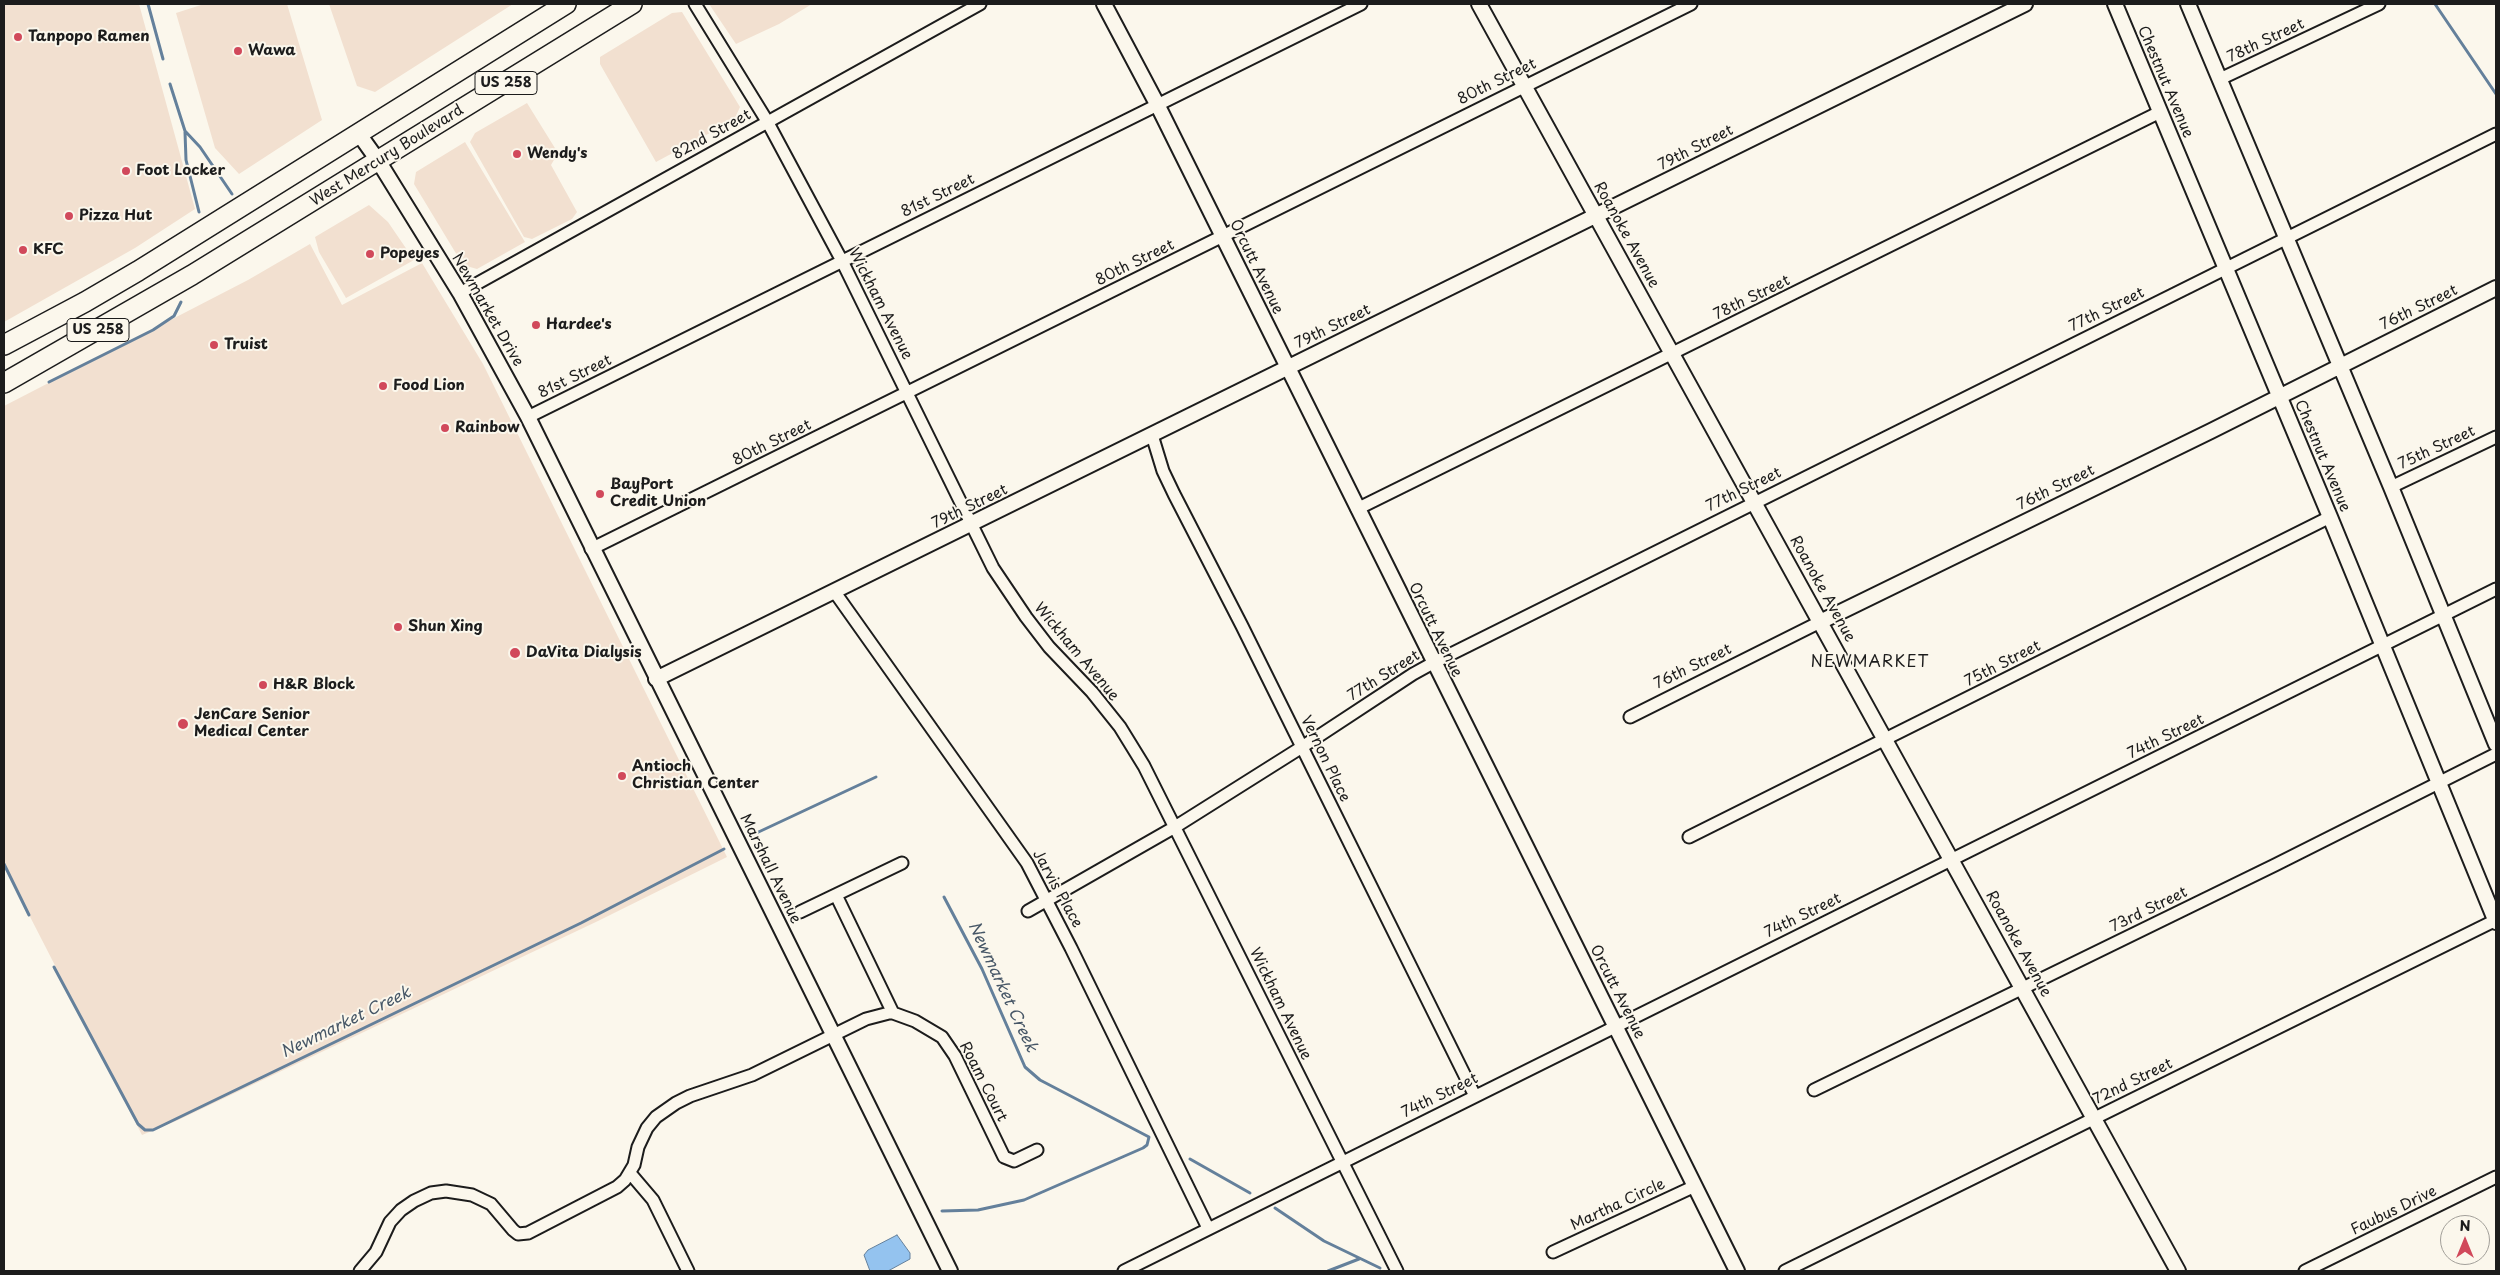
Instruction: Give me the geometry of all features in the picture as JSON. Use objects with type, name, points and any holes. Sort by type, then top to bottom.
[{"type":"highway","name":"US 258","points":[[4,345],[85,302],[176,248],[566,4]]},
{"type":"highway","name":"West Mercury Boulevard","points":[[4,383],[192,276],[632,4]]},
{"type":"street","name":"Wickham Avenue","points":[[695,4],[767,121],[842,261],[993,568],[1026,617],[1049,646],[1092,692],[1120,728],[1144,766],[1397,1271]]},
{"type":"street","name":"82nd Street","points":[[460,293],[980,4]]},
{"type":"street","name":"Orcutt Avenue","points":[[1104,4],[1157,104],[1223,236],[1433,663],[1737,1271]]},
{"type":"street","name":"81st Street","points":[[528,417],[1361,4]]},
{"type":"street","name":"Roanoke Avenue","points":[[1479,4],[1822,622],[2178,1271]]},
{"type":"street","name":"80th Street","points":[[591,549],[1691,4]]},
{"type":"street","name":"79th Street","points":[[656,680],[2025,4]]},
{"type":"street","name":"Chestnut Avenue","points":[[2115,4],[2280,396],[2496,921]]},
{"type":"street","points":[[2188,4],[2391,487],[2496,744]]},
{"type":"street","name":"78th Street","points":[[2220,79],[2379,4]]},
{"type":"street","name":"78th Street","points":[[1357,509],[2160,112]]},
{"type":"street","name":"Newmarket Drive","points":[[359,134],[379,162],[460,293],[528,417],[559,483]]},
{"type":"street","name":"77th Street","points":[[1028,911],[1175,826],[1433,663],[1755,501],[2287,240],[2496,134]]},
{"type":"street","name":"76th Street","points":[[1630,717],[2496,288]]},
{"type":"street","name":"Vernon Place","points":[[1152,435],[1163,471],[1174,494],[1475,1096]]},
{"type":"street","name":"75th Street","points":[[2391,487],[2496,437]]},
{"type":"street","name":"Marshall Avenue","points":[[559,483],[950,1271]]},
{"type":"street","name":"75th Street","points":[[1689,836],[2330,517]]},
{"type":"street","name":"74th Street","points":[[1124,1271],[1341,1161],[2496,589]]},
{"type":"street","name":"Jarvis Place","points":[[834,592],[1022,855],[1047,901],[1208,1228]]},
{"type":"street","name":"73rd Street","points":[[1814,1090],[2496,754]]},
{"type":"street","points":[[800,912],[902,863]]},
{"type":"street","points":[[360,1271],[376,1252],[384,1232],[395,1216],[414,1200],[446,1191],[472,1195],[491,1204],[512,1230],[522,1234],[617,1187],[630,1173],[643,1135],[662,1112],[690,1096],[752,1075],[866,1019],[893,1013],[836,895]]},
{"type":"street","name":"72nd Street","points":[[1785,1271],[2496,921]]},
{"type":"street","name":"Roam Court","points":[[893,1013],[915,1021],[942,1037],[955,1056],[1004,1157],[1014,1161],[1037,1150]]},
{"type":"street","points":[[630,1173],[653,1200],[688,1271]]},
{"type":"street","name":"Faubus Drive","points":[[2305,1271],[2496,1177]]},
{"type":"street","name":"Martha Circle","points":[[1553,1252],[1695,1186]]},
{"type":"shaded area","points":[[4,4],[139,4],[195,209],[135,248],[4,322]]},
{"type":"shaded area","points":[[204,4],[287,4],[322,120],[239,174],[215,148],[176,13]]},
{"type":"shaded area","points":[[329,4],[513,4],[375,92],[357,86]]},
{"type":"shaded area","points":[[709,4],[812,4],[779,24],[736,44]]},
{"type":"shaded area","points":[[682,12],[740,107],[734,120],[656,162],[600,64],[600,57],[672,13]]},
{"type":"shaded area","points":[[527,103],[558,153],[551,165],[577,212],[572,219],[532,239],[524,237],[470,142],[475,133]]},
{"type":"shaded area","points":[[465,142],[525,242],[477,269],[463,265],[414,184],[416,172]]},
{"type":"shaded area","points":[[369,205],[388,222],[414,260],[346,298],[319,252],[315,237]]},
{"type":"shaded area","points":[[310,244],[342,305],[422,263],[483,364],[727,857],[598,921],[176,1121],[142,1135],[4,866],[4,406],[248,280]]},
{"type":"water","points":[[897,1235],[910,1253],[910,1259],[888,1271],[870,1271],[864,1255],[868,1250]]},
{"type":"waterway","name":"Newmarket Creek","points":[[148,4],[163,59]]},
{"type":"waterway","points":[[2435,4],[2496,94]]},
{"type":"waterway","points":[[170,84],[185,131],[200,147],[232,194]]},
{"type":"waterway","name":"Newmarket Creek","points":[[185,132],[186,160],[199,212]]},
{"type":"waterway","name":"Newmarket Creek","points":[[49,382],[153,330],[174,316],[181,302]]},
{"type":"waterway","name":"Newmarket Creek","points":[[750,836],[876,777]]},
{"type":"waterway","name":"Newmarket Creek","points":[[54,967],[138,1124],[145,1130],[153,1130],[581,923],[724,849]]},
{"type":"waterway","name":"Newmarket Creek","points":[[4,864],[29,915]]},
{"type":"waterway","name":"Newmarket Creek","points":[[942,1211],[978,1210],[1024,1200],[1143,1148],[1147,1145],[1149,1137],[1040,1080],[1025,1067],[982,969],[944,897]]},
{"type":"waterway","name":"Newmarket Creek","points":[[1190,1159],[1250,1193]]},
{"type":"waterway","name":"Newmarket Creek","points":[[1275,1208],[1324,1241],[1380,1268]]},
{"type":"waterway","points":[[1328,1271],[1359,1259]]},
{"type":"place","name":"Tanpopo Ramen","points":[[18,37]]},
{"type":"place","name":"Wawa","points":[[238,51]]},
{"type":"place","name":"Wendy's","points":[[517,154]]},
{"type":"place","name":"Foot Locker","points":[[126,171]]},
{"type":"place","name":"Pizza Hut","points":[[69,216]]},
{"type":"place","name":"KFC","points":[[23,250]]},
{"type":"place","name":"Popeyes","points":[[370,254]]},
{"type":"place","name":"Hardee's","points":[[536,325]]},
{"type":"place","name":"Truist","points":[[214,345]]},
{"type":"place","name":"Food Lion","points":[[383,386]]},
{"type":"place","name":"Rainbow","points":[[445,428]]},
{"type":"place","name":"BayPort Credit Union","points":[[600,494]]},
{"type":"place","name":"Shun Xing","points":[[398,627]]},
{"type":"place","name":"DaVita Dialysis","points":[[515,653]]},
{"type":"place","name":"H&R Block","points":[[263,685]]},
{"type":"place","name":"JenCare Senior Medical Center","points":[[183,724]]},
{"type":"place","name":"Antioch Christian Center","points":[[622,776]]},
{"type":"district","name":"NEWMARKET","points":[[1870,663]]}]
